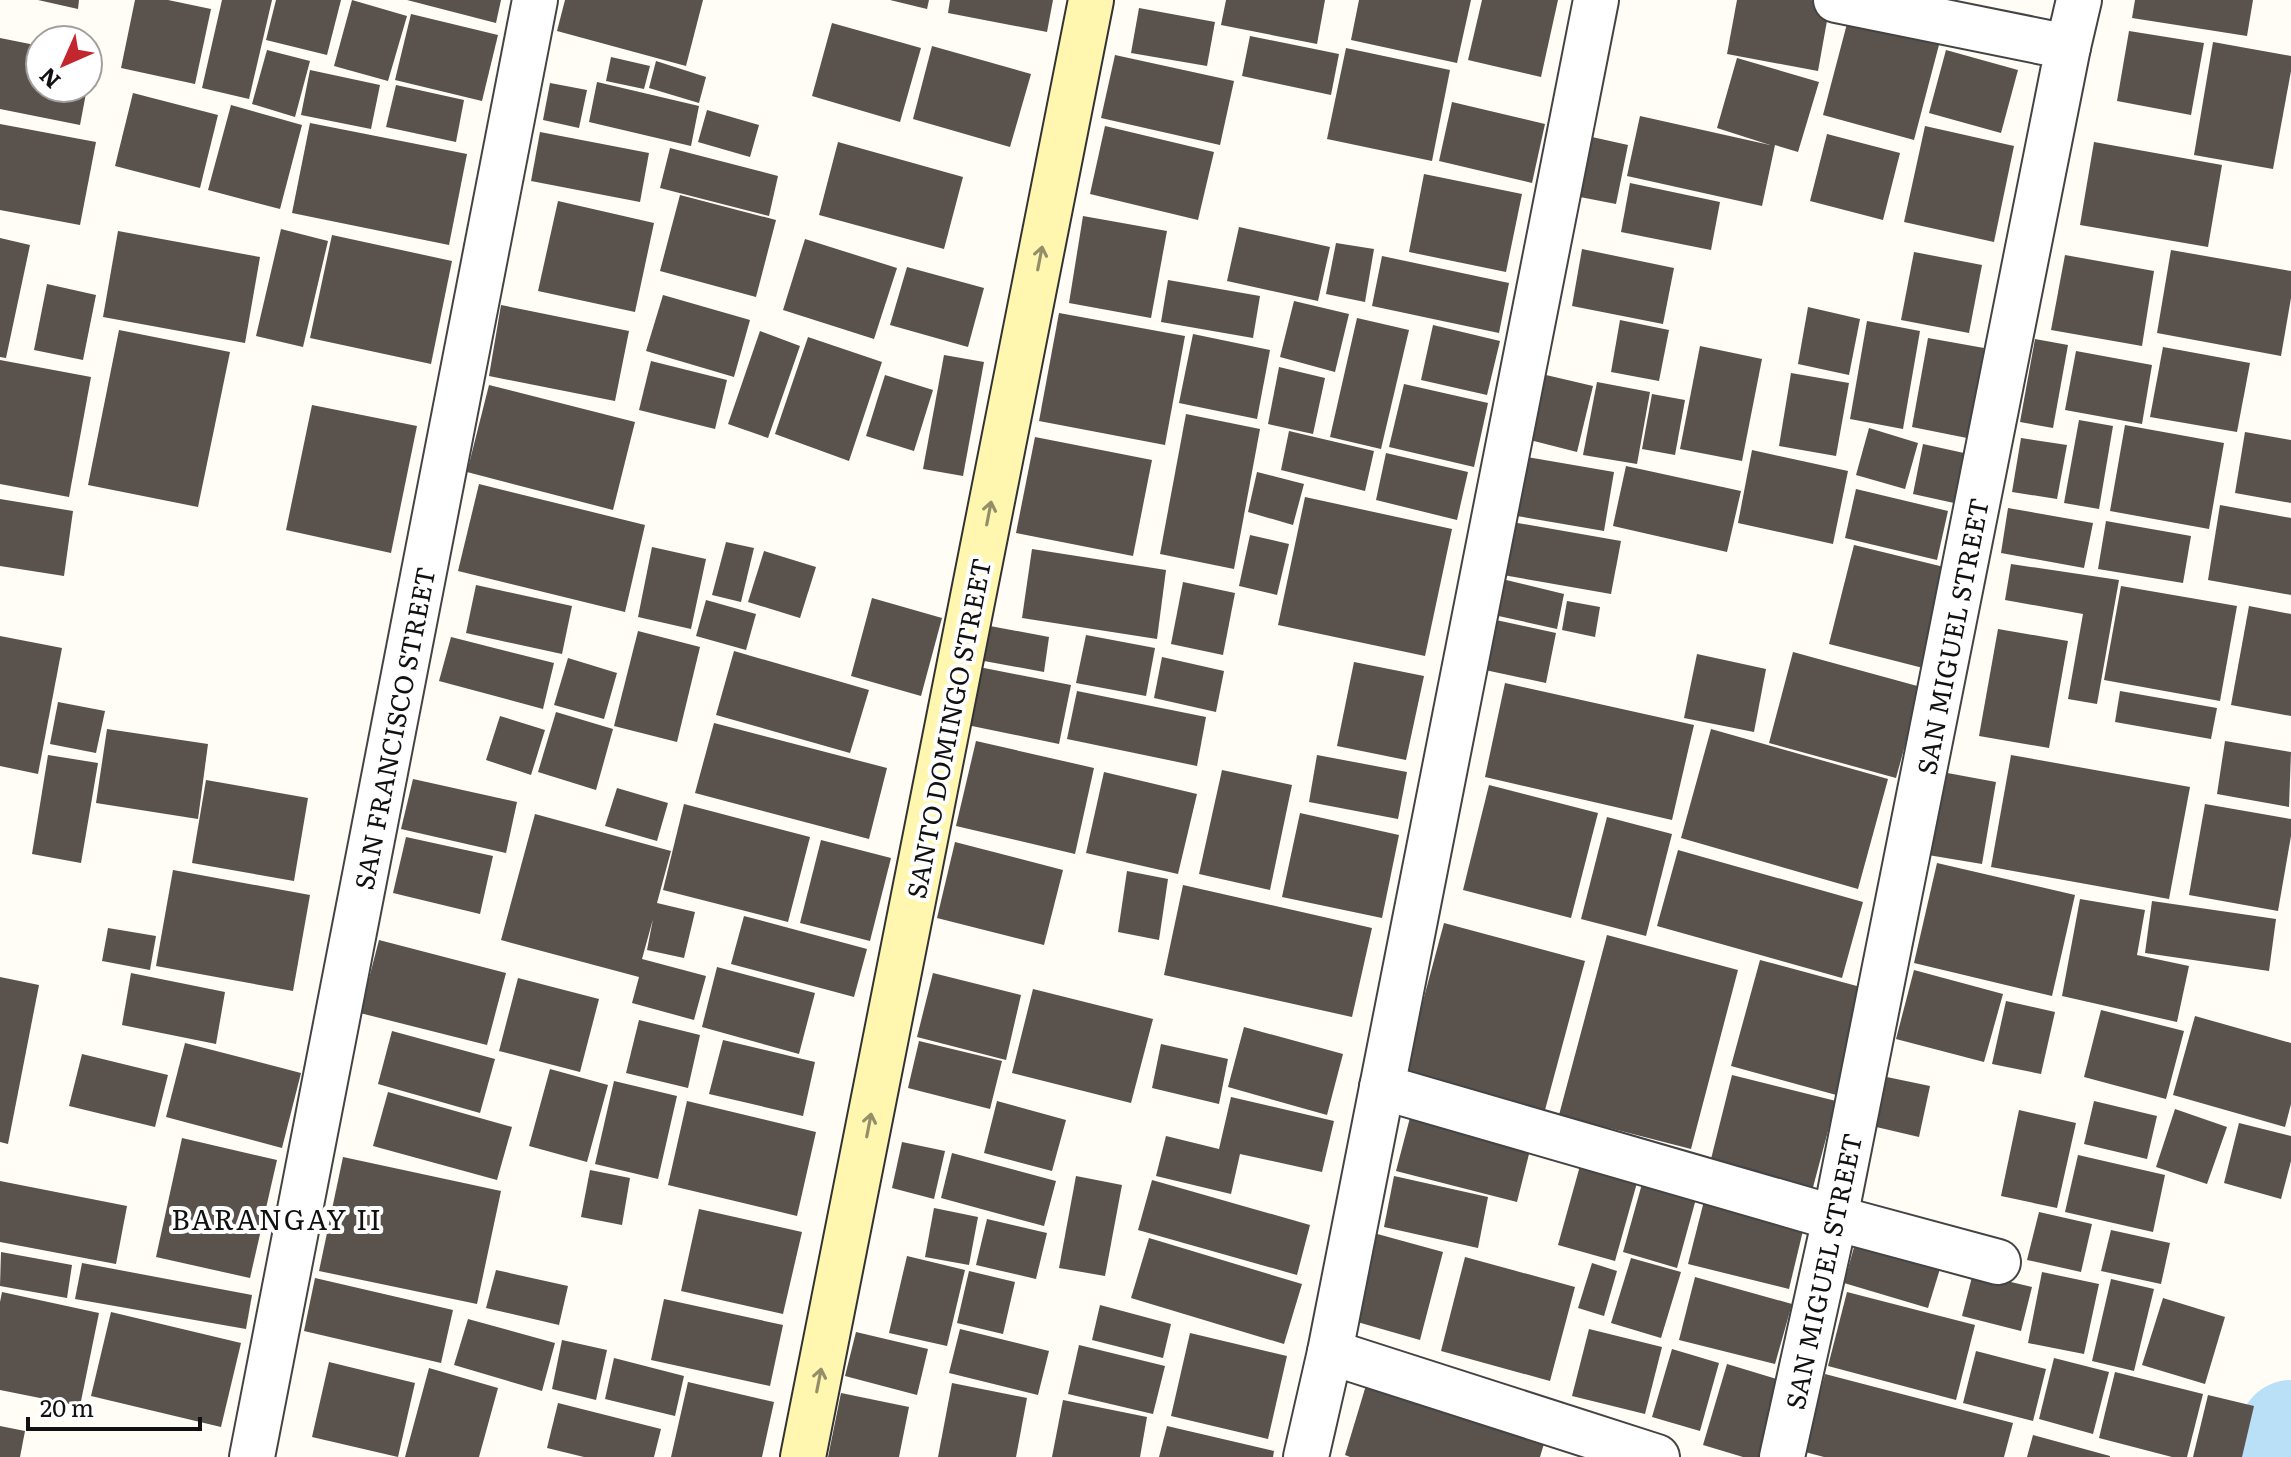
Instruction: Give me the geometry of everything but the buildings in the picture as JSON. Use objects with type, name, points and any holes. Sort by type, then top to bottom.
[{"type":"main road","name":"SANTO DOMINGO STREET","points":[[803,1457],[1091,0]]},
{"type":"street","name":"SAN FRANCISCO STREET","points":[[252,1457],[535,0]]},
{"type":"street","points":[[1306,1457],[1330,1352],[1596,0]]},
{"type":"street","points":[[1836,0],[2068,47]]},
{"type":"street","name":"SAN MIGUEL STREET","points":[[1782,1457],[1835,1218],[2079,0]]},
{"type":"street","points":[[1382,1087],[1998,1262]]},
{"type":"street","points":[[1330,1352],[1657,1457]]},
{"type":"waterway","points":[[2286,1457],[2291,1432]]},
{"type":"district","name":"BARANGAY II","points":[[277,1218]]}]
